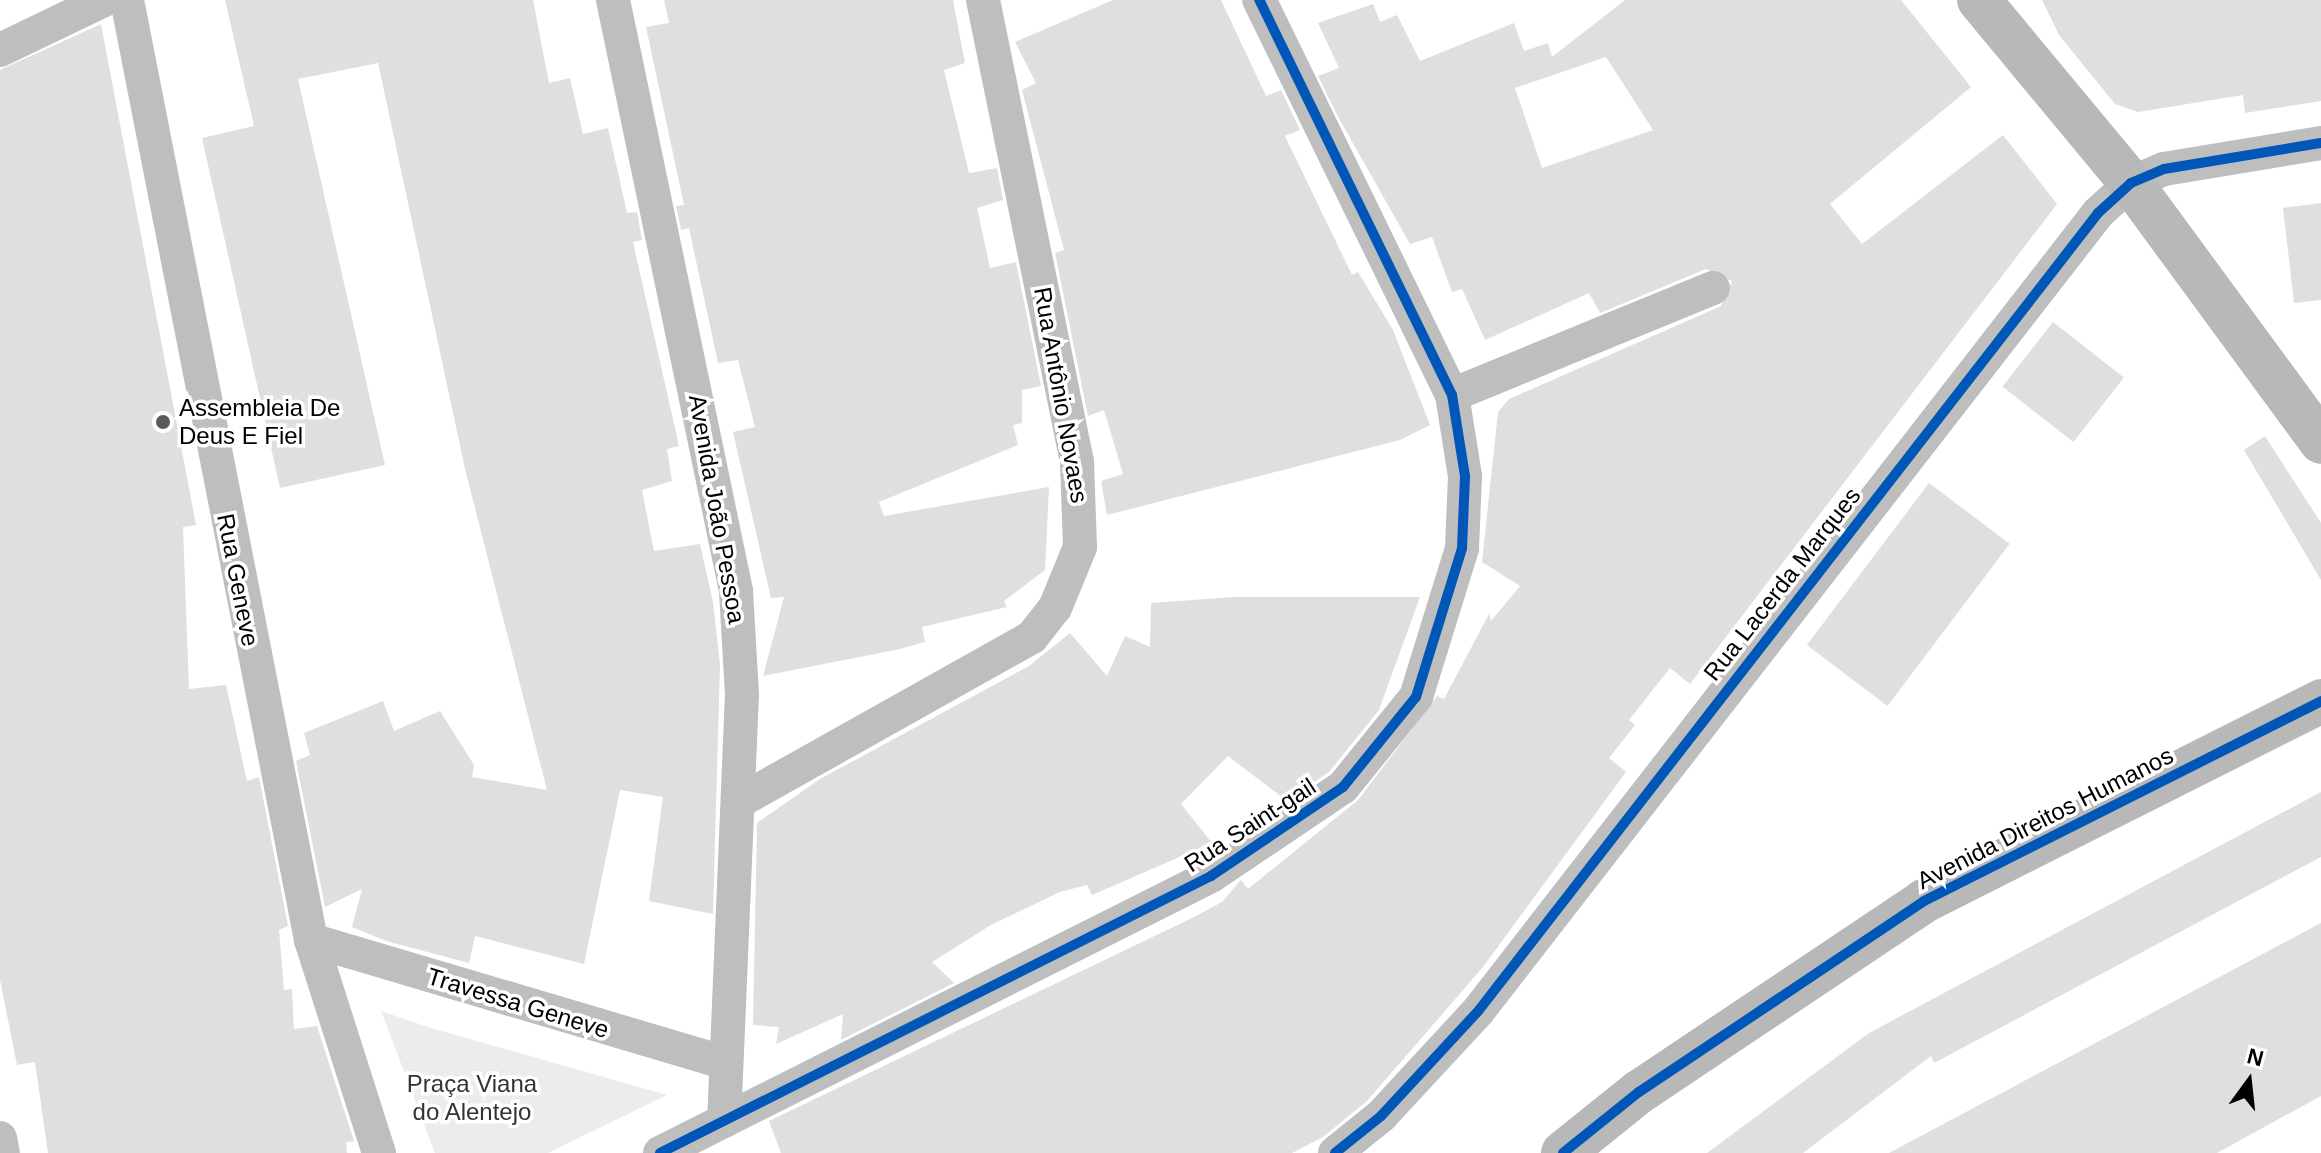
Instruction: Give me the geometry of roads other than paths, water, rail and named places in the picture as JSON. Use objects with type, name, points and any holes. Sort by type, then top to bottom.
[{"type":"main road","points":[[1979,0],[2131,183],[2321,442]]},
{"type":"main road","name":"Avenida Direitos Humanos","points":[[1563,1153],[1639,1092],[1924,901],[2321,701]]},
{"type":"street","points":[[0,50],[104,0]]},
{"type":"street","name":"Rua Geneve","points":[[127,0],[311,940],[379,1153]]},
{"type":"street","name":"Avenida João Pessoa","points":[[613,0],[736,591],[738,802],[724,1121]]},
{"type":"street","name":"Rua Antônio Novaes","points":[[738,802],[1032,637],[1055,608],[1080,547],[1077,462],[983,0]]},
{"type":"street","name":"Rua Saint-gail","points":[[660,1153],[1211,876],[1343,787],[1416,697],[1437,642],[1462,548],[1465,476],[1452,395],[1259,0]]},
{"type":"street","name":"Rua Lacerda Marques","points":[[1335,1153],[1381,1116],[1479,1010],[2077,237],[2131,183],[2164,169],[2321,143]]},
{"type":"street","points":[[1452,395],[1713,288]]},
{"type":"street","name":"Travessa Geneve","points":[[311,940],[725,1063]]},
{"type":"street","points":[[0,1138],[3,1153]]},
{"type":"place","name":"Assembleia De Deus E Fiel","points":[[163,422]]},
{"type":"park label","name":"Praça Viana do Alentejo","points":[[472,1098]]}]
